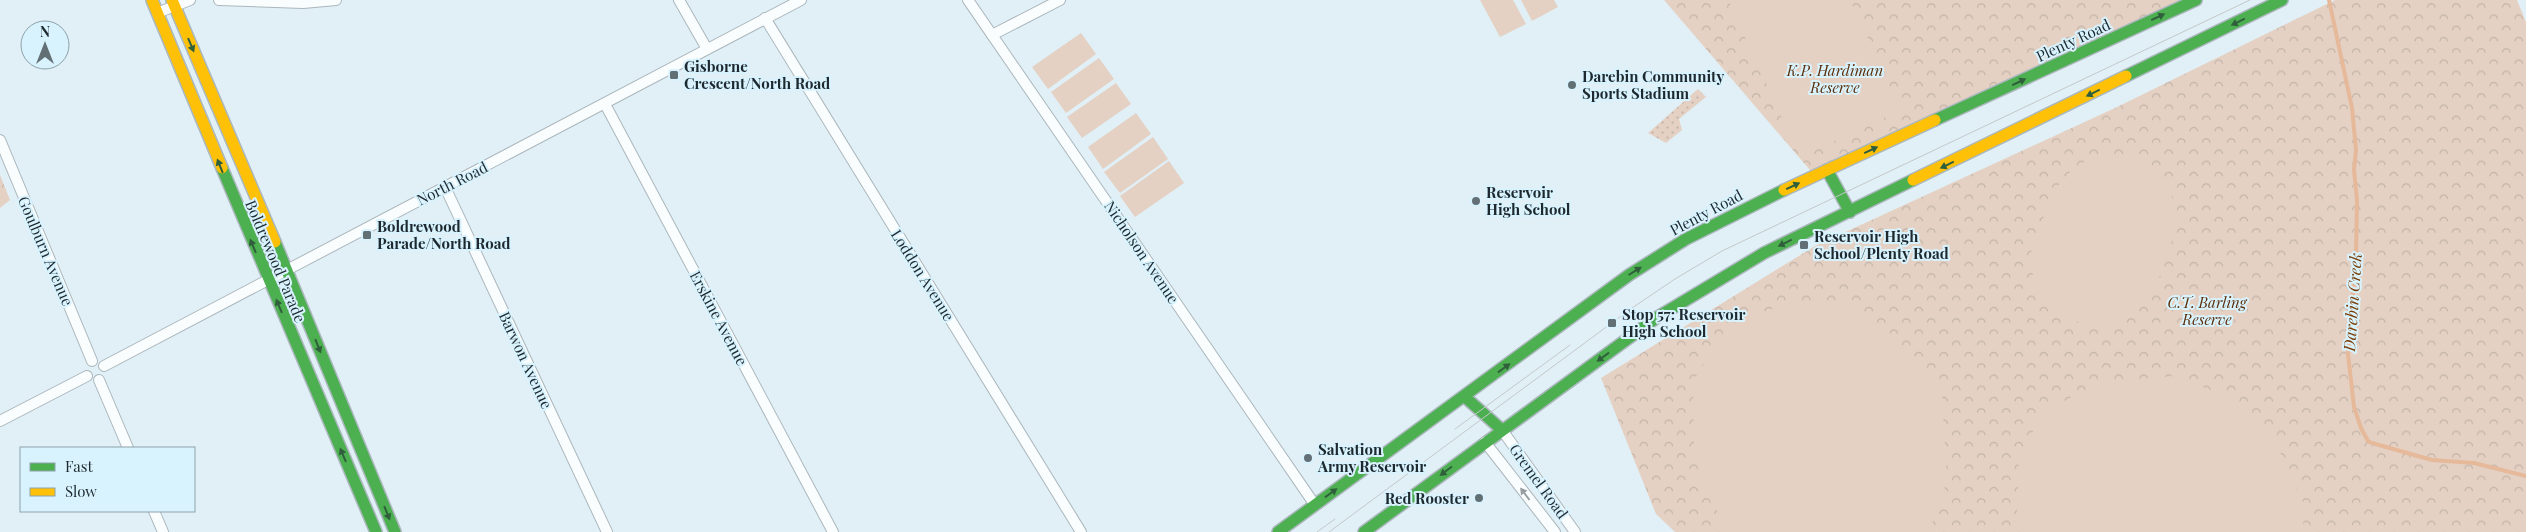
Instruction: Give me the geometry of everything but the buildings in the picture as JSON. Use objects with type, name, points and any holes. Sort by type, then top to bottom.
[{"type":"main road","name":"Boldrewood Parade","points":[[152,0],[268,280],[376,532]]},
{"type":"main road","name":"Plenty Road","points":[[1278,532],[1629,275],[1686,239],[1745,208],[2196,0]]},
{"type":"main road","points":[[1364,532],[1656,318],[1706,286],[1764,253],[2282,0]]},
{"type":"main road","name":"Boldrewood Parade","points":[[173,3],[287,269],[395,532]]},
{"type":"main road","points":[[1827,170],[1850,212]]},
{"type":"main road","points":[[1465,396],[1502,430]]},
{"type":"main road","points":[[1465,396],[1486,442]]},
{"type":"main road","points":[[362,499],[378,492]]},
{"type":"street","points":[[157,13],[173,3],[190,0]]},
{"type":"street","points":[[219,0],[303,2],[336,0]]},
{"type":"street","points":[[679,0],[707,49]]},
{"type":"street","name":"North Road","points":[[104,366],[801,0]]},
{"type":"street","name":"Nicholson Avenue","points":[[968,0],[1315,505]]},
{"type":"street","points":[[992,35],[1060,0]]},
{"type":"street","name":"Loddon Avenue","points":[[765,18],[1081,532]]},
{"type":"street","name":"Erskine Avenue","points":[[605,104],[833,532]]},
{"type":"street","name":"Goulburn Avenue","points":[[0,140],[92,361]]},
{"type":"street","name":"Barwon Avenue","points":[[445,187],[607,532]]},
{"type":"street","points":[[92,361],[100,362],[104,366],[104,375],[99,380],[91,380],[87,376],[86,366],[92,361]]},
{"type":"street","points":[[0,421],[87,376]]},
{"type":"street","points":[[99,380],[128,447]]},
{"type":"street","name":"Gremel Road","points":[[1502,430],[1575,532]]},
{"type":"street","name":"Gremel Road","points":[[1486,442],[1555,532]]},
{"type":"street","points":[[154,512],[163,532]]},
{"type":"green space","points":[[1480,0],[1513,0],[1526,24],[1500,37]]},
{"type":"green space","points":[[1521,0],[1554,0],[1558,7],[1532,21]]},
{"type":"green space","name":"K.P. Hardiman Reserve","points":[[1664,0],[2190,0],[1815,176]]},
{"type":"green space","points":[[1728,0],[1850,0],[1901,110],[1800,157]]},
{"type":"green space","name":"C.T. Barling Reserve","points":[[2335,0],[2517,0],[2526,22],[2526,532],[1675,532],[1656,514],[1601,378],[1815,246],[2115,108]]},
{"type":"green space","points":[[1081,33],[1096,54],[1048,89],[1032,67]]},
{"type":"green space","points":[[1099,58],[1114,79],[1066,113],[1051,92]]},
{"type":"green space","points":[[1116,83],[1131,104],[1082,138],[1067,117]]},
{"type":"green space","points":[[1698,89],[1706,97],[1679,119],[1682,130],[1666,143],[1648,133]]},
{"type":"green space","points":[[1136,113],[1151,134],[1103,169],[1088,147]]},
{"type":"green space","points":[[1153,137],[1168,159],[1120,193],[1104,172]]},
{"type":"green space","points":[[2109,155],[2137,161],[2149,167],[2158,175],[2172,197],[2176,210],[2177,225],[2158,280],[2147,300],[2139,308],[2125,318],[2110,323],[2079,322],[2064,316],[2052,307],[2041,294],[2034,279],[2031,253],[2042,220],[2061,182],[2072,170],[2085,162]]},
{"type":"green space","points":[[1169,161],[1184,183],[1135,217],[1120,196]]},
{"type":"green space","points":[[0,175],[10,200],[0,208]]},
{"type":"green space","points":[[1784,304],[1842,305],[1893,335],[1942,395],[1947,481],[1929,532],[1733,532],[1726,525],[1703,488],[1694,448],[1693,382],[1714,347],[1741,321]]},
{"type":"green space","points":[[2175,376],[2228,397],[2271,433],[2304,504],[2303,532],[2026,532],[2017,517],[2019,453],[2047,410],[2087,389],[2131,380]]},
{"type":"waterway","name":"Darebin Creek","points":[[2329,0],[2352,108],[2356,150],[2354,170],[2357,200],[2356,257],[2348,354],[2354,407],[2361,428],[2368,441],[2372,443],[2432,460],[2474,463],[2526,476]]},
{"type":"tram line","points":[[1329,532],[1632,308],[1722,251],[2250,0]]},
{"type":"tram line","points":[[1455,429],[1570,345]]},
{"type":"tram line","points":[[1317,532],[1335,519]]},
{"type":"traffic: fast","points":[[1935,120],[2196,0]]},
{"type":"traffic: fast","points":[[2126,76],[2282,0]]},
{"type":"traffic: fast","points":[[222,168],[376,532]]},
{"type":"traffic: fast","points":[[1827,170],[1850,212]]},
{"type":"traffic: fast","points":[[1364,532],[1656,318],[1764,253],[1913,180]]},
{"type":"traffic: fast","points":[[1278,532],[1629,275],[1686,239],[1784,190]]},
{"type":"traffic: fast","points":[[275,242],[395,532]]},
{"type":"traffic: fast","points":[[1465,397],[1502,430]]},
{"type":"traffic: slow","points":[[152,0],[222,168]]},
{"type":"traffic: slow","points":[[172,0],[275,242]]},
{"type":"traffic: slow","points":[[1913,180],[2126,76]]},
{"type":"traffic: slow","points":[[1784,190],[1935,120]]},
{"type":"place","name":"Gisborne Crescent/North Road","points":[[674,75]]},
{"type":"place","name":"Darebin Community Sports Stadium","points":[[1572,85]]},
{"type":"place","name":"Reservoir High School","points":[[1476,201]]},
{"type":"place","name":"Boldrewood Parade/North Road","points":[[367,235]]},
{"type":"place","name":"Reservoir High School/Plenty Road","points":[[1804,245]]},
{"type":"place","name":"Stop 57: Reservoir High School","points":[[1612,323]]},
{"type":"place","name":"Salvation Army Reservoir","points":[[1308,458]]},
{"type":"place","name":"Red Rooster","points":[[1479,498]]}]
